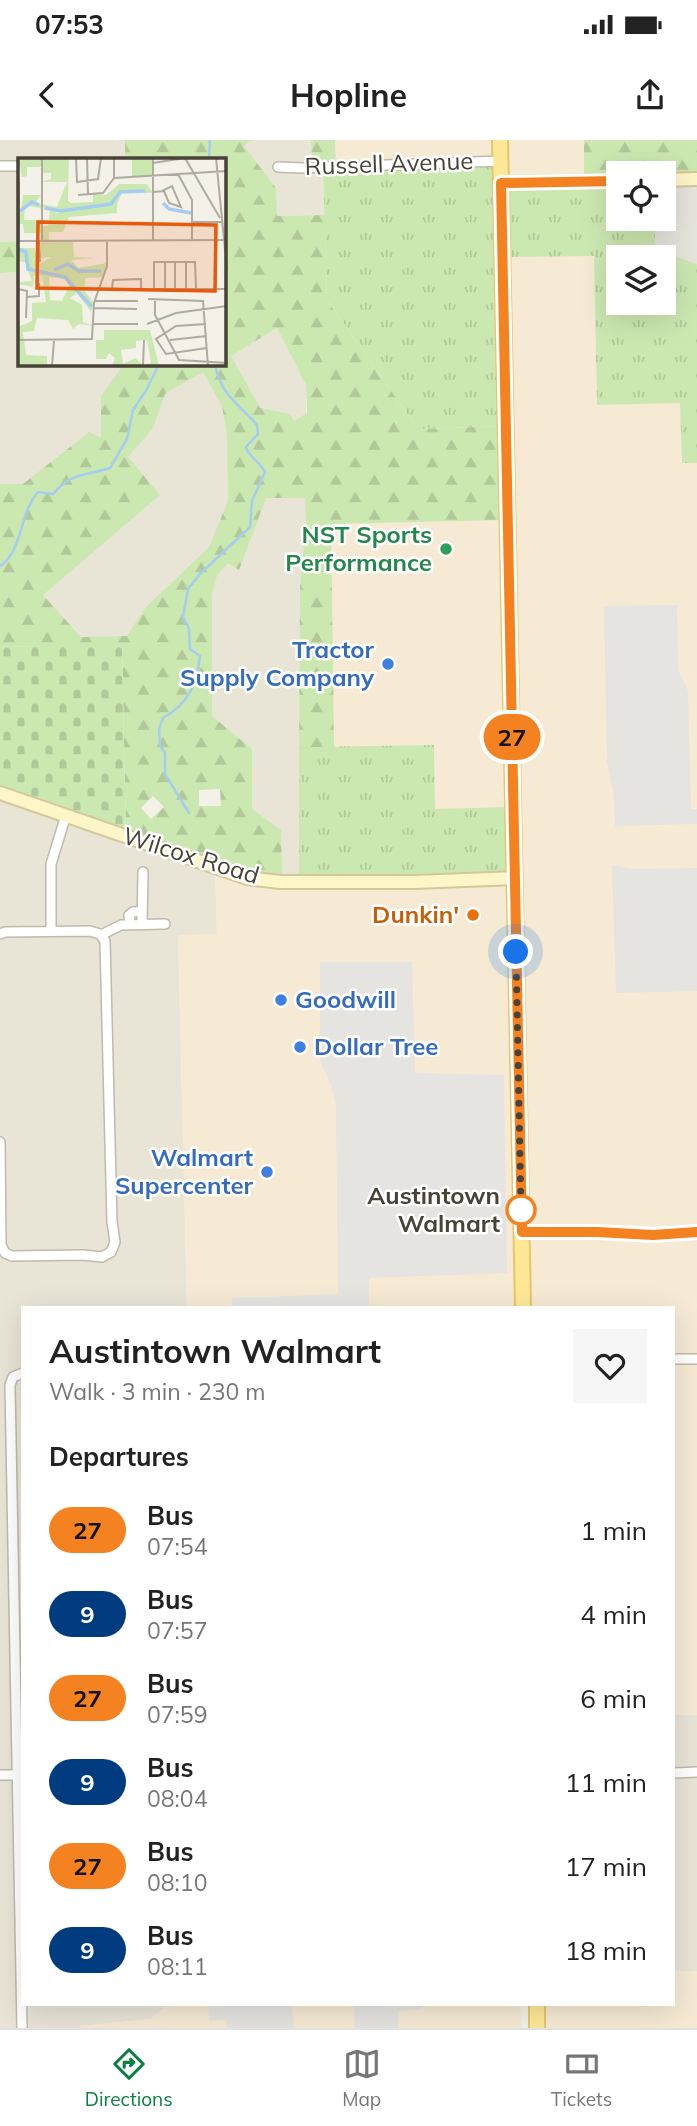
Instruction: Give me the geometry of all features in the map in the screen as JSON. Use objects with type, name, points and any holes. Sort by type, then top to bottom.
[{"type":"main road","points":[[500,140],[523,1306]]},
{"type":"main road","points":[[537,2006],[537,2028]]},
{"type":"street","name":"Russell Avenue","points":[[278,167],[501,161]]},
{"type":"street","points":[[0,166],[18,166]]},
{"type":"street","points":[[676,180],[697,179]]},
{"type":"street","points":[[501,183],[606,181]]},
{"type":"street","name":"Wilcox Road","points":[[0,793],[232,874],[264,880],[414,882],[515,878]]},
{"type":"street","points":[[51,932],[51,864],[66,815]]},
{"type":"street","points":[[142,924],[143,872]]},
{"type":"street","points":[[130,924],[130,915],[142,911]]},
{"type":"street","points":[[101,935],[108,930],[130,924],[164,924]]},
{"type":"street","points":[[0,934],[90,931],[101,935],[107,946],[112,1222],[115,1242],[111,1252],[102,1257],[12,1256],[5,1253],[1,1245],[0,1142]]},
{"type":"street","points":[[675,1359],[697,1359]]},
{"type":"street","points":[[21,1374],[13,1377],[10,1385],[18,1493],[18,1775],[21,1829]]},
{"type":"street","points":[[675,1773],[697,1772]]},
{"type":"street","points":[[0,1775],[18,1775]]},
{"type":"street","points":[[22,2006],[22,2028]]},
{"type":"shaded area","points":[[0,140],[125,140],[125,158],[18,158],[18,241],[0,242]]},
{"type":"shaded area","points":[[251,140],[311,140],[312,167],[323,167],[325,215],[277,216],[244,146]]},
{"type":"shaded area","points":[[335,140],[584,140],[584,181],[593,181],[597,405],[681,402],[682,463],[697,463],[697,1715],[675,1715],[675,1306],[187,1306],[178,935],[217,934],[215,868],[232,874],[374,881],[435,810],[434,745],[299,747],[300,587],[306,525],[508,520],[336,166]]},
{"type":"shaded area","points":[[697,179],[697,264],[676,256],[676,245],[655,245],[655,231],[676,231],[676,180]]},
{"type":"shaded area","points":[[18,272],[18,366],[129,366],[165,394],[213,366],[226,366],[226,359],[277,328],[306,385],[306,521],[300,587],[299,882],[252,878],[252,749],[212,716],[212,643],[89,645],[32,584],[23,484],[0,484],[0,273]]},
{"type":"shaded area","points":[[677,605],[678,670],[688,691],[691,809],[697,809],[697,824],[615,826],[614,797],[607,761],[604,606]]},
{"type":"shaded area","points":[[0,793],[215,868],[217,935],[178,936],[187,1306],[21,1306],[21,2006],[166,2006],[151,2019],[80,2028],[0,2028]]},
{"type":"shaded area","points":[[612,865],[632,869],[697,868],[697,991],[616,993]]},
{"type":"shaded area","points":[[320,962],[412,962],[415,1073],[504,1075],[507,1273],[369,1278],[369,1306],[232,1306],[232,1298],[338,1294],[336,1107],[333,1091],[320,1060]]},
{"type":"shaded area","points":[[675,1715],[697,1715],[697,1971],[675,1971]]},
{"type":"shaded area","points":[[675,1971],[697,1971],[697,2028],[537,2028],[537,2006],[675,2006]]},
{"type":"shaded area","points":[[166,2006],[520,2006],[521,2028],[80,2028],[150,2019]]},
{"type":"shaded area","points":[[208,2006],[292,2006],[294,2028],[227,2028],[226,2019],[209,2021]]},
{"type":"shaded area","points":[[354,2006],[422,2006],[422,2009],[398,2011],[399,2028],[355,2028]]},
{"type":"green space","points":[[125,140],[251,140],[244,146],[276,188],[277,216],[325,215],[327,300],[418,429],[507,426],[509,520],[331,524],[334,747],[299,747],[300,587],[306,521],[305,498],[266,498],[239,570],[228,563],[217,575],[212,594],[212,716],[252,749],[252,809],[281,830],[282,881],[264,880],[126,837],[122,645],[0,647],[0,484],[23,484],[89,432],[101,438],[101,396],[123,366],[226,366],[226,158],[125,158]],"holes":[[[277,328],[306,385],[307,413],[294,421],[290,414],[260,408],[231,356]],[[203,372],[222,406],[227,434],[228,501],[209,547],[145,608],[127,636],[81,637],[43,595],[160,495],[128,457],[153,428],[165,394]],[[220,789],[221,806],[199,806],[199,790]],[[153,796],[164,807],[151,819],[141,808]]]},
{"type":"green space","points":[[311,140],[335,140],[336,166],[312,167]]},
{"type":"green space","points":[[584,140],[697,140],[697,179],[676,180],[676,161],[606,161],[606,181],[584,181]]},
{"type":"green space","points":[[501,161],[501,182],[606,181],[606,231],[655,231],[655,245],[606,245],[606,315],[676,315],[676,256],[697,264],[697,463],[682,463],[680,403],[597,405],[594,256],[503,257],[507,426],[418,429],[327,300],[323,167]]},
{"type":"green space","points":[[18,241],[18,272],[0,273],[0,242]]},
{"type":"green space","points":[[122,644],[126,836],[0,793],[0,647]]},
{"type":"green space","points":[[434,745],[435,809],[514,807],[515,878],[299,882],[299,747]]},
{"type":"waterway","points":[[209,158],[210,140]]},
{"type":"waterway","points":[[0,566],[13,551],[27,511],[38,492],[53,494],[72,478],[110,468],[127,439],[133,410],[158,366]]},
{"type":"waterway","points":[[189,813],[165,774],[165,753],[160,746],[159,729],[163,718],[172,713],[190,693],[199,666],[200,656],[190,649],[189,629],[183,617],[188,589],[200,574],[250,527],[252,501],[265,472],[246,447],[258,434],[257,425],[226,392],[216,366]]},
{"type":"bus line","name":"27","points":[[606,181],[501,183],[522,1232],[632,1235],[697,1232]]},
{"type":"place","name":"NST Sports Performance","points":[[446,549]]},
{"type":"place","name":"Tractor Supply Company","points":[[388,664]]},
{"type":"place","name":"Dunkin'","points":[[473,915]]},
{"type":"place","name":"Goodwill","points":[[281,1000]]},
{"type":"place","name":"Dollar Tree","points":[[300,1047]]},
{"type":"place","name":"Walmart Supercenter","points":[[267,1172]]},
{"type":"place","name":"Austintown Walmart","points":[[521,1210]]},
{"type":"route","points":[[516,952],[521,1210]]}]
